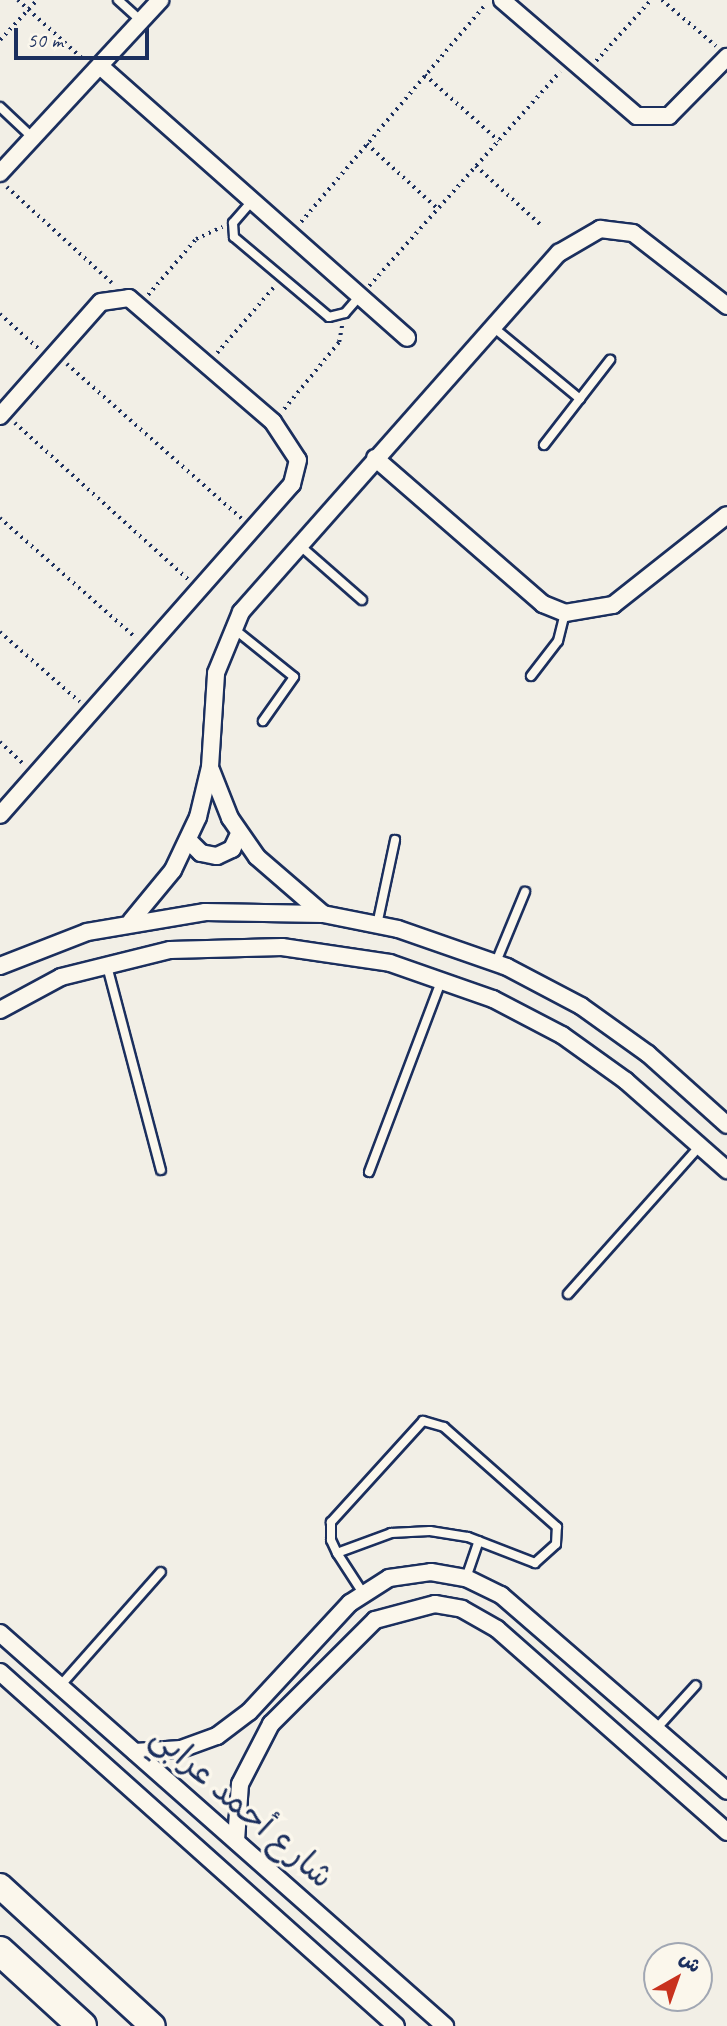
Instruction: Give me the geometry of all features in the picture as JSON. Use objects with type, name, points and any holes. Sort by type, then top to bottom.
[{"type":"highway","points":[[0,1886],[153,2026]]},
{"type":"highway","points":[[0,1951],[82,2026]]},
{"type":"street","points":[[0,173],[160,0]]},
{"type":"street","points":[[502,0],[638,116],[653,119],[681,106],[727,56]]},
{"type":"street","points":[[518,13],[529,0]]},
{"type":"street","points":[[98,69],[407,338]]},
{"type":"street","points":[[131,922],[189,841],[210,767],[210,701],[233,628],[298,544],[569,243],[600,229],[648,241],[727,306]]},
{"type":"street","points":[[0,816],[254,529],[297,473],[295,447],[273,422],[135,301],[102,302],[2,414]]},
{"type":"street","points":[[375,458],[542,604],[565,613],[613,605],[727,515]]},
{"type":"street","points":[[210,767],[239,834],[277,878],[323,914]]},
{"type":"street","points":[[189,841],[201,853],[217,856],[232,849],[239,834]]},
{"type":"street","points":[[0,966],[131,922],[205,912],[323,914],[377,925],[496,962],[615,1029],[727,1125]]},
{"type":"street","points":[[0,1010],[61,977],[107,963],[170,950],[282,947],[354,955],[442,979],[562,1035],[727,1170]]},
{"type":"street","points":[[135,1752],[199,1745],[233,1726],[363,1593],[410,1573],[466,1578],[516,1607],[727,1791]]},
{"type":"street","points":[[236,1841],[240,1784],[271,1724],[375,1620],[435,1604],[462,1609],[497,1629],[727,1832]]},
{"type":"street","name":"شارع أحمد عرابي","points":[[0,1633],[444,2026]]},
{"type":"street","points":[[0,1672],[396,2026]]},
{"type":"lane","points":[[118,0],[141,21]]},
{"type":"lane","points":[[0,107],[32,137]]},
{"type":"lane","points":[[252,201],[231,228],[282,278],[329,317],[340,316],[360,296]]},
{"type":"lane","points":[[492,327],[580,399]]},
{"type":"lane","points":[[544,444],[610,360]]},
{"type":"lane","points":[[298,544],[362,600]]},
{"type":"lane","points":[[531,676],[558,641],[565,613]]},
{"type":"lane","points":[[233,628],[294,677],[263,721]]},
{"type":"lane","points":[[377,925],[395,840]]},
{"type":"lane","points":[[496,962],[525,892]]},
{"type":"lane","points":[[107,963],[162,1170]]},
{"type":"lane","points":[[369,1172],[442,979]]},
{"type":"lane","points":[[568,1294],[699,1146]]},
{"type":"lane","points":[[337,1553],[410,1531],[479,1541],[535,1563],[553,1549],[558,1533],[540,1510],[429,1420],[414,1427],[334,1516],[329,1534],[337,1553],[363,1593]]},
{"type":"lane","points":[[466,1578],[479,1541]]},
{"type":"lane","points":[[60,1686],[162,1572]]},
{"type":"lane","points":[[656,1729],[696,1685]]},
{"type":"path","points":[[18,0],[98,69]]},
{"type":"path","points":[[0,40],[37,0]]},
{"type":"path","points":[[290,234],[489,0]]},
{"type":"path","points":[[586,73],[650,0]]},
{"type":"path","points":[[662,0],[727,56]]},
{"type":"path","points":[[360,296],[570,60]]},
{"type":"path","points":[[425,75],[499,141]]},
{"type":"path","points":[[367,144],[438,209]]},
{"type":"path","points":[[476,166],[542,226]]},
{"type":"path","points":[[0,180],[135,301],[207,229],[231,228]]},
{"type":"path","points":[[208,363],[282,278]]},
{"type":"path","points":[[0,314],[53,356],[254,529]]},
{"type":"path","points":[[273,422],[340,342],[340,316]]},
{"type":"path","points":[[2,414],[200,590]]},
{"type":"path","points":[[0,518],[149,649]]},
{"type":"path","points":[[0,632],[92,713]]},
{"type":"path","points":[[0,742],[37,775]]}]
